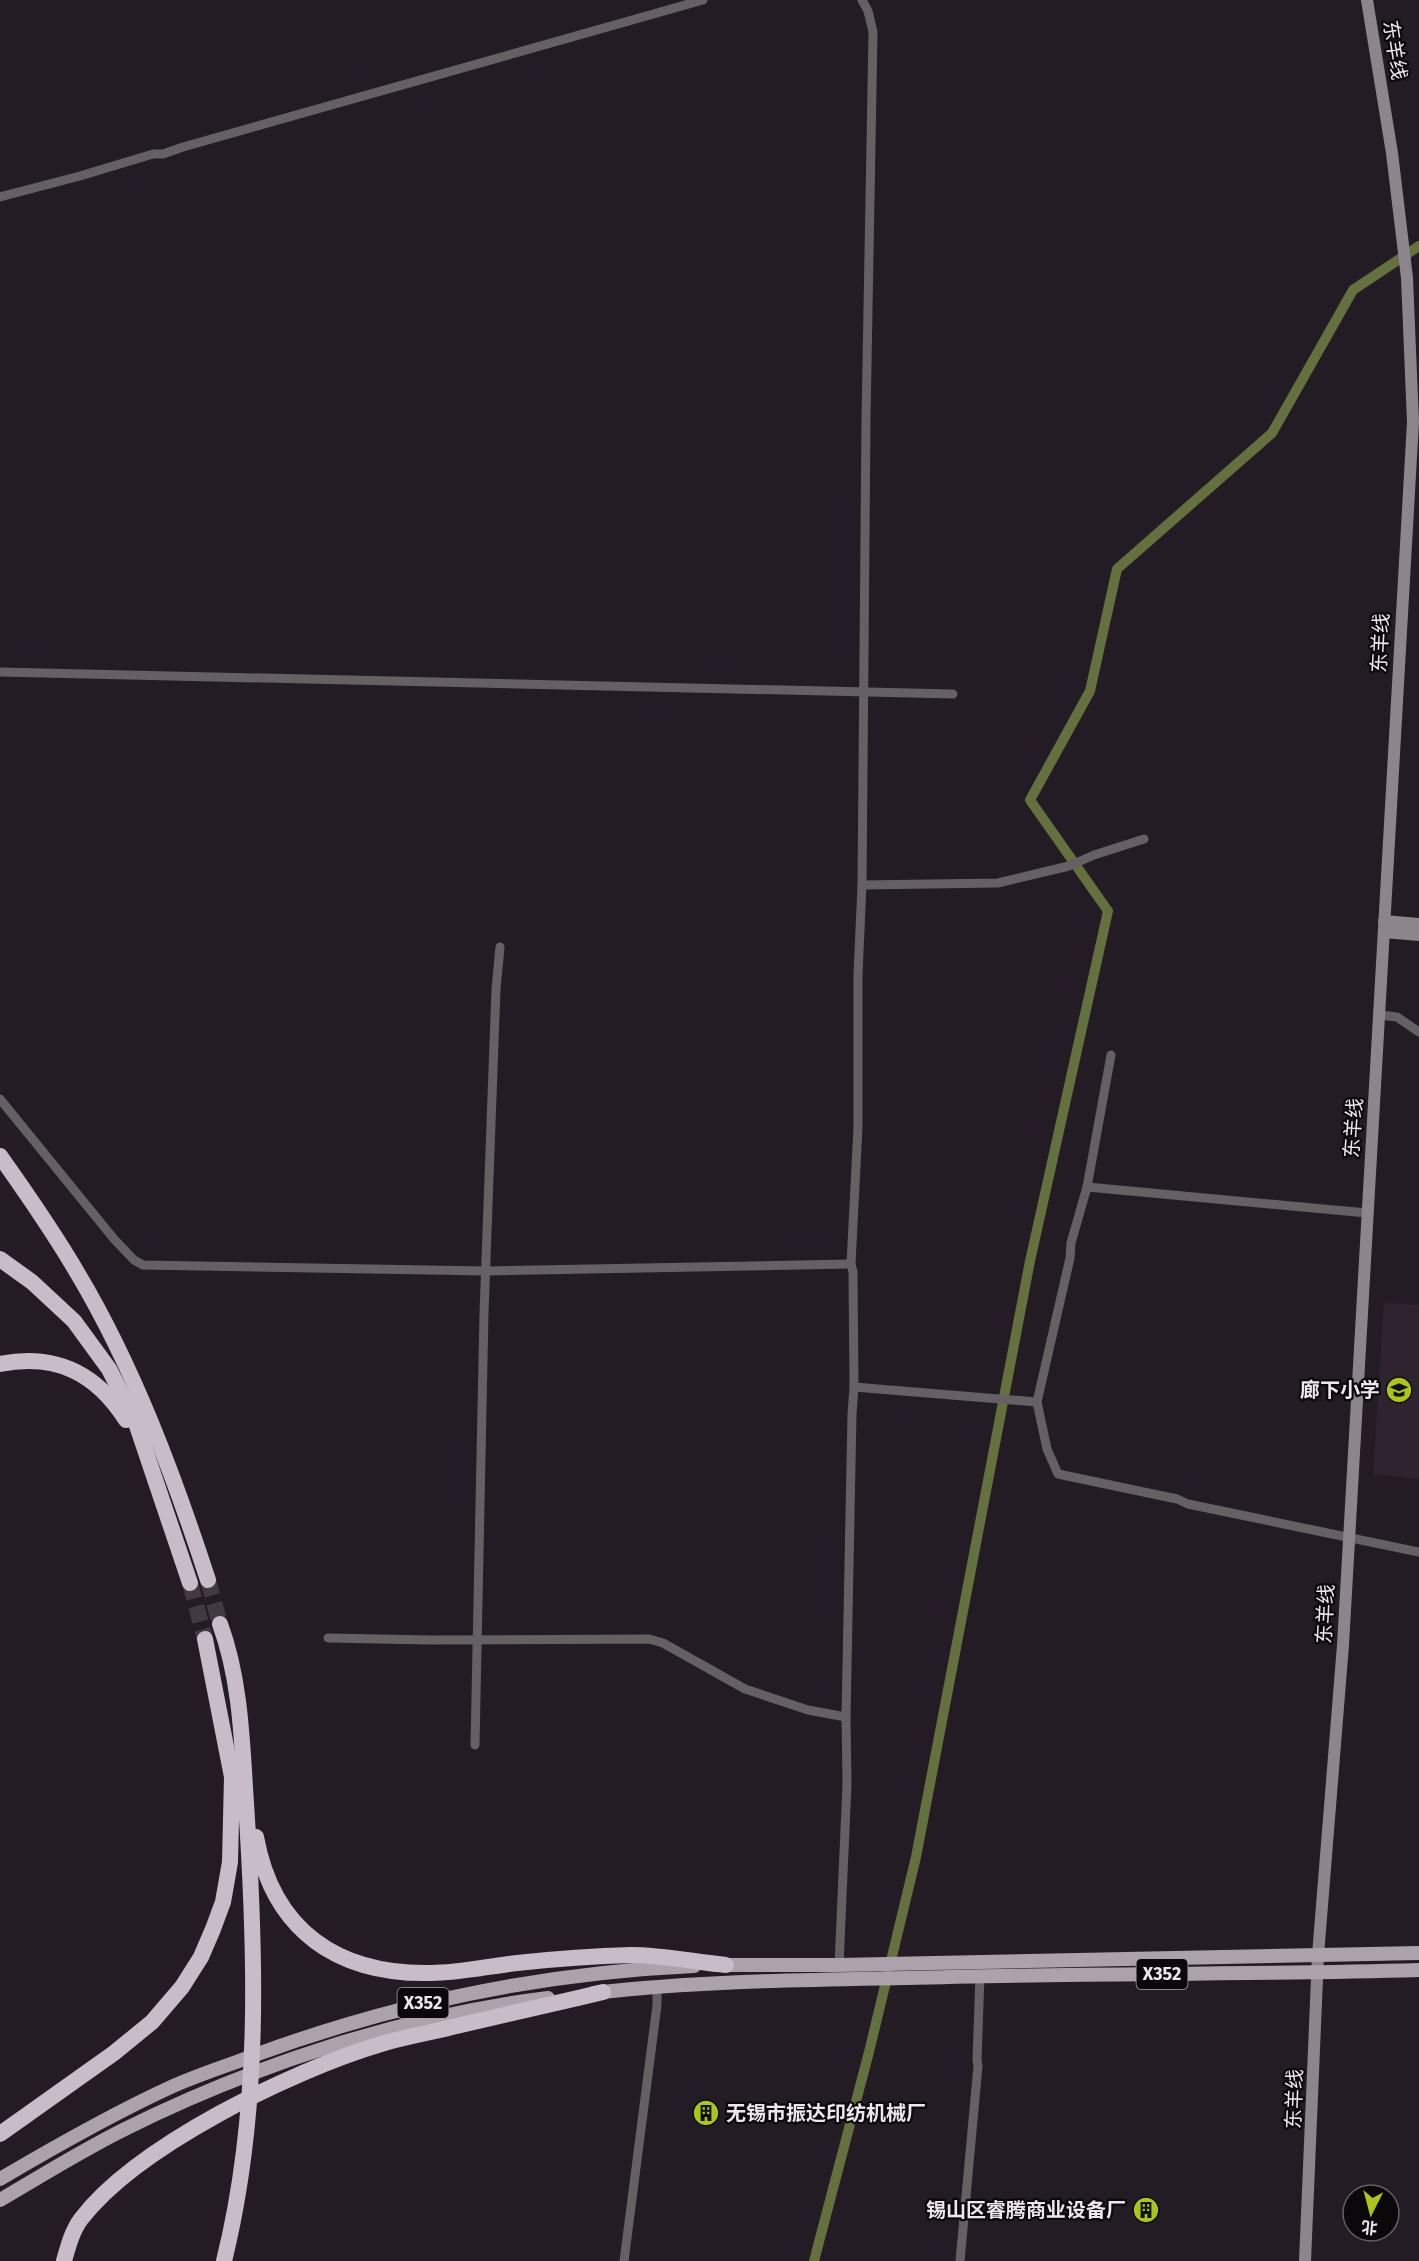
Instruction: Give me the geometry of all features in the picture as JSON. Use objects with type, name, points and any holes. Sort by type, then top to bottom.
[{"type":"highway","points":[[0,1156],[37,1207],[79,1274],[131,1378],[190,1583]]},
{"type":"highway","points":[[0,1248],[32,1272],[75,1310],[111,1358],[153,1451]]},
{"type":"highway","points":[[0,1259],[32,1282],[54,1302],[74,1321],[92,1345],[123,1395],[184,1506],[208,1580]]},
{"type":"highway","points":[[0,1364],[36,1360],[76,1371],[91,1380],[120,1410],[153,1451]]},
{"type":"highway","points":[[220,1624],[238,1690],[238,1774],[254,2018],[246,2126],[224,2261]]},
{"type":"highway","points":[[205,1639],[238,1774],[267,1878],[280,1904],[300,1928],[322,1947],[374,1969],[433,1973],[520,1963],[633,1955],[726,1965]]},
{"type":"highway","points":[[0,2134],[114,2053],[152,2022],[182,1987],[201,1957],[223,1902],[238,1774]]},
{"type":"highway","points":[[64,2261],[80,2221],[97,2200],[126,2176],[168,2144],[223,2112],[295,2076],[381,2044],[603,1992]]},
{"type":"highway","points":[[216,2261],[230,2213]]},
{"type":"main road","name":"东羊线","points":[[1305,2261],[1318,1955],[1343,1645],[1413,422],[1407,278],[1392,153],[1367,0]]},
{"type":"main road","points":[[1384,926],[1419,924]]},
{"type":"main road","points":[[1384,926],[1419,934]]},
{"type":"main road","name":"X352","points":[[0,2179],[106,2119],[173,2086],[297,2038],[423,2003],[568,1976],[639,1969],[726,1965],[838,1965],[1419,1953]]},
{"type":"main road","name":"X352","points":[[0,2200],[123,2130],[182,2103],[303,2055],[364,2036],[445,2016],[528,2001],[657,1987],[765,1980],[1419,1970]]},
{"type":"street","points":[[0,197],[153,154],[163,154],[703,0]]},
{"type":"street","points":[[838,1965],[847,1784],[846,1717],[852,1414],[855,1387],[853,1381],[854,1272],[851,1264],[858,1127],[858,974],[862,885],[866,396],[873,32],[868,11],[862,0]]},
{"type":"street","points":[[0,672],[953,694]]},
{"type":"street","points":[[862,885],[998,883],[1069,867],[1094,855],[1144,839]]},
{"type":"street","points":[[475,1745],[484,1325],[496,989],[500,947]]},
{"type":"street","points":[[1379,1015],[1397,1017],[1419,1032]]},
{"type":"street","points":[[1111,1055],[1087,1187],[1071,1243],[1037,1402],[1047,1449],[1058,1474],[1419,1552]]},
{"type":"street","points":[[0,1099],[114,1239],[134,1260],[143,1265],[487,1271],[851,1264]]},
{"type":"street","points":[[1087,1187],[1367,1213]]},
{"type":"street","points":[[855,1387],[1037,1402]]},
{"type":"street","points":[[328,1638],[649,1639],[663,1643],[745,1689],[808,1710],[846,1717]]},
{"type":"street","points":[[960,2261],[978,2066],[980,1975]]},
{"type":"street","points":[[624,2261],[657,2005],[657,1987]]},
{"type":"shaded area","name":"廊下小学","points":[[1384,1303],[1419,1305],[1419,1479],[1373,1474]]},
{"type":"waterway","points":[[814,2261],[869,2052],[916,1857],[1030,1261],[1108,911],[1030,800],[1090,691],[1117,569],[1272,433],[1353,290],[1419,246]]},
{"type":"tunnel","points":[[208,1580],[220,1624]]},
{"type":"tunnel","points":[[190,1583],[205,1639]]},
{"type":"place","name":"廊下小学","points":[[1399,1390]]},
{"type":"place","name":"无锡市振达印纺机械厂","points":[[706,2113]]},
{"type":"place","name":"锡山区睿腾商业设备厂","points":[[1146,2210]]}]
